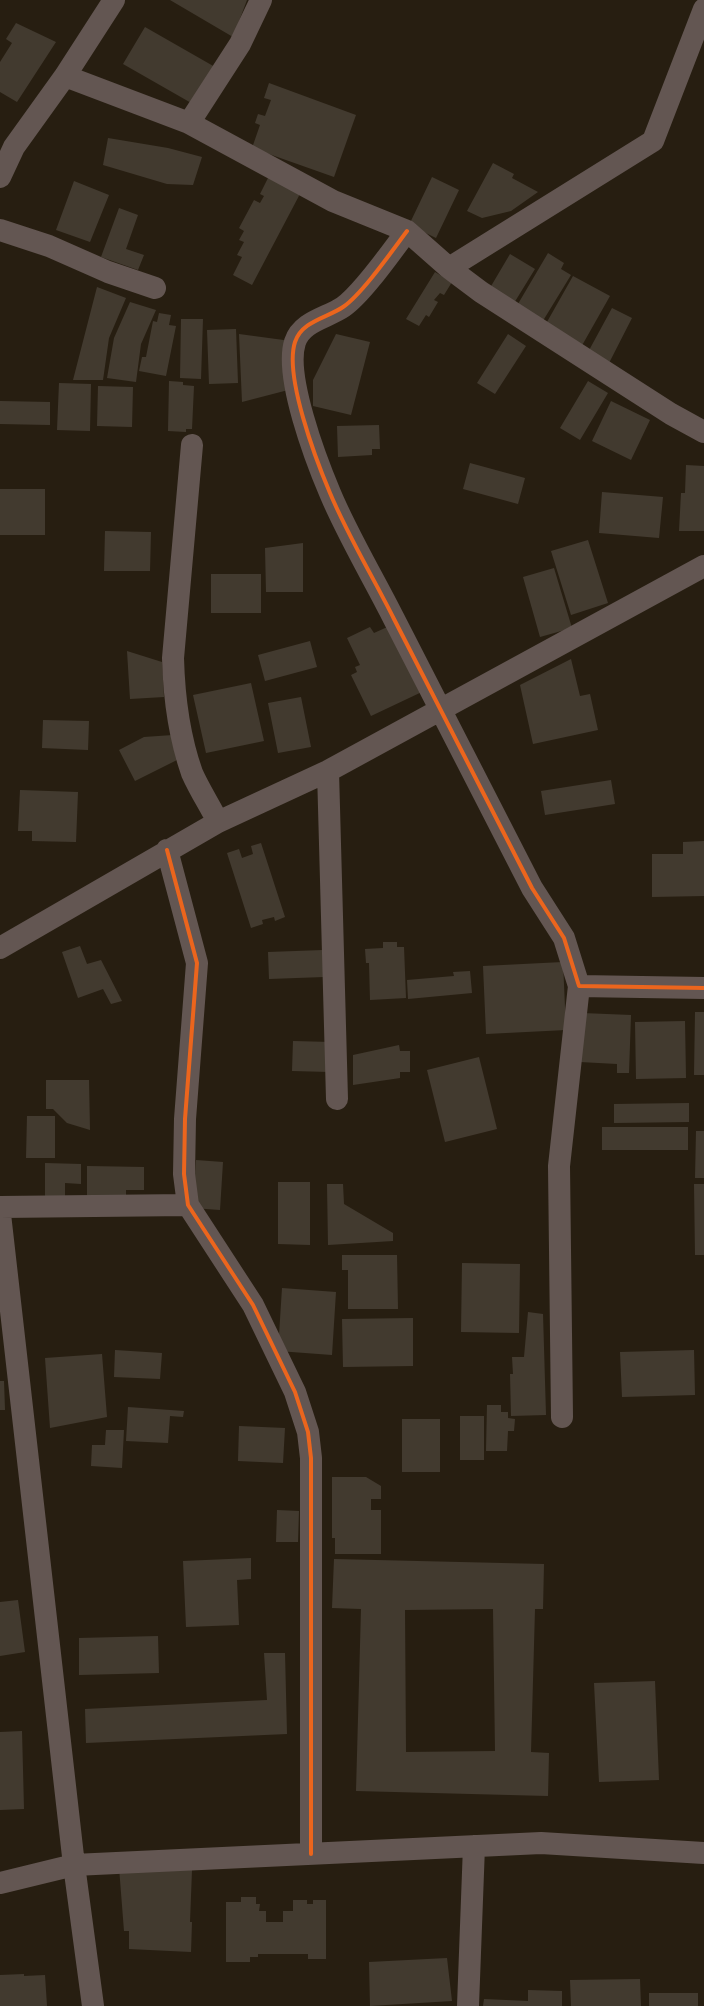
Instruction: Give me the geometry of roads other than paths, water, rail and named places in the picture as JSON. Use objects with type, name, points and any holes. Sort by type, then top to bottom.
[{"type":"street","points":[[0,177],[14,147],[65,76],[114,0]]},
{"type":"street","points":[[189,123],[240,44],[261,0]]},
{"type":"street","points":[[449,268],[653,141],[704,9]]},
{"type":"street","points":[[65,76],[189,123],[333,201],[407,231],[449,268],[481,292],[638,393],[704,432]]},
{"type":"street","points":[[0,230],[49,246],[108,272],[155,288]]},
{"type":"street","points":[[407,231],[363,287],[345,306],[309,325],[302,331],[296,339],[293,349],[294,380],[301,412],[330,493],[532,888],[564,938],[579,986],[559,1166],[562,1417]]},
{"type":"street","points":[[192,445],[173,658],[174,685],[181,735],[193,774],[218,822]]},
{"type":"street","points":[[0,948],[167,850],[218,822],[328,771],[704,566]]},
{"type":"street","points":[[328,771],[337,1099]]},
{"type":"street","points":[[167,850],[197,962],[185,1119],[184,1174],[188,1205],[253,1305],[295,1392],[308,1432],[311,1458],[311,1854]]},
{"type":"street","points":[[579,986],[704,988]]},
{"type":"street","points":[[0,1207],[188,1205]]},
{"type":"street","points":[[0,1214],[74,1865],[93,2006]]},
{"type":"street","points":[[0,1882],[74,1865],[540,1843],[704,1853]]},
{"type":"street","points":[[468,2006],[474,1846]]}]
